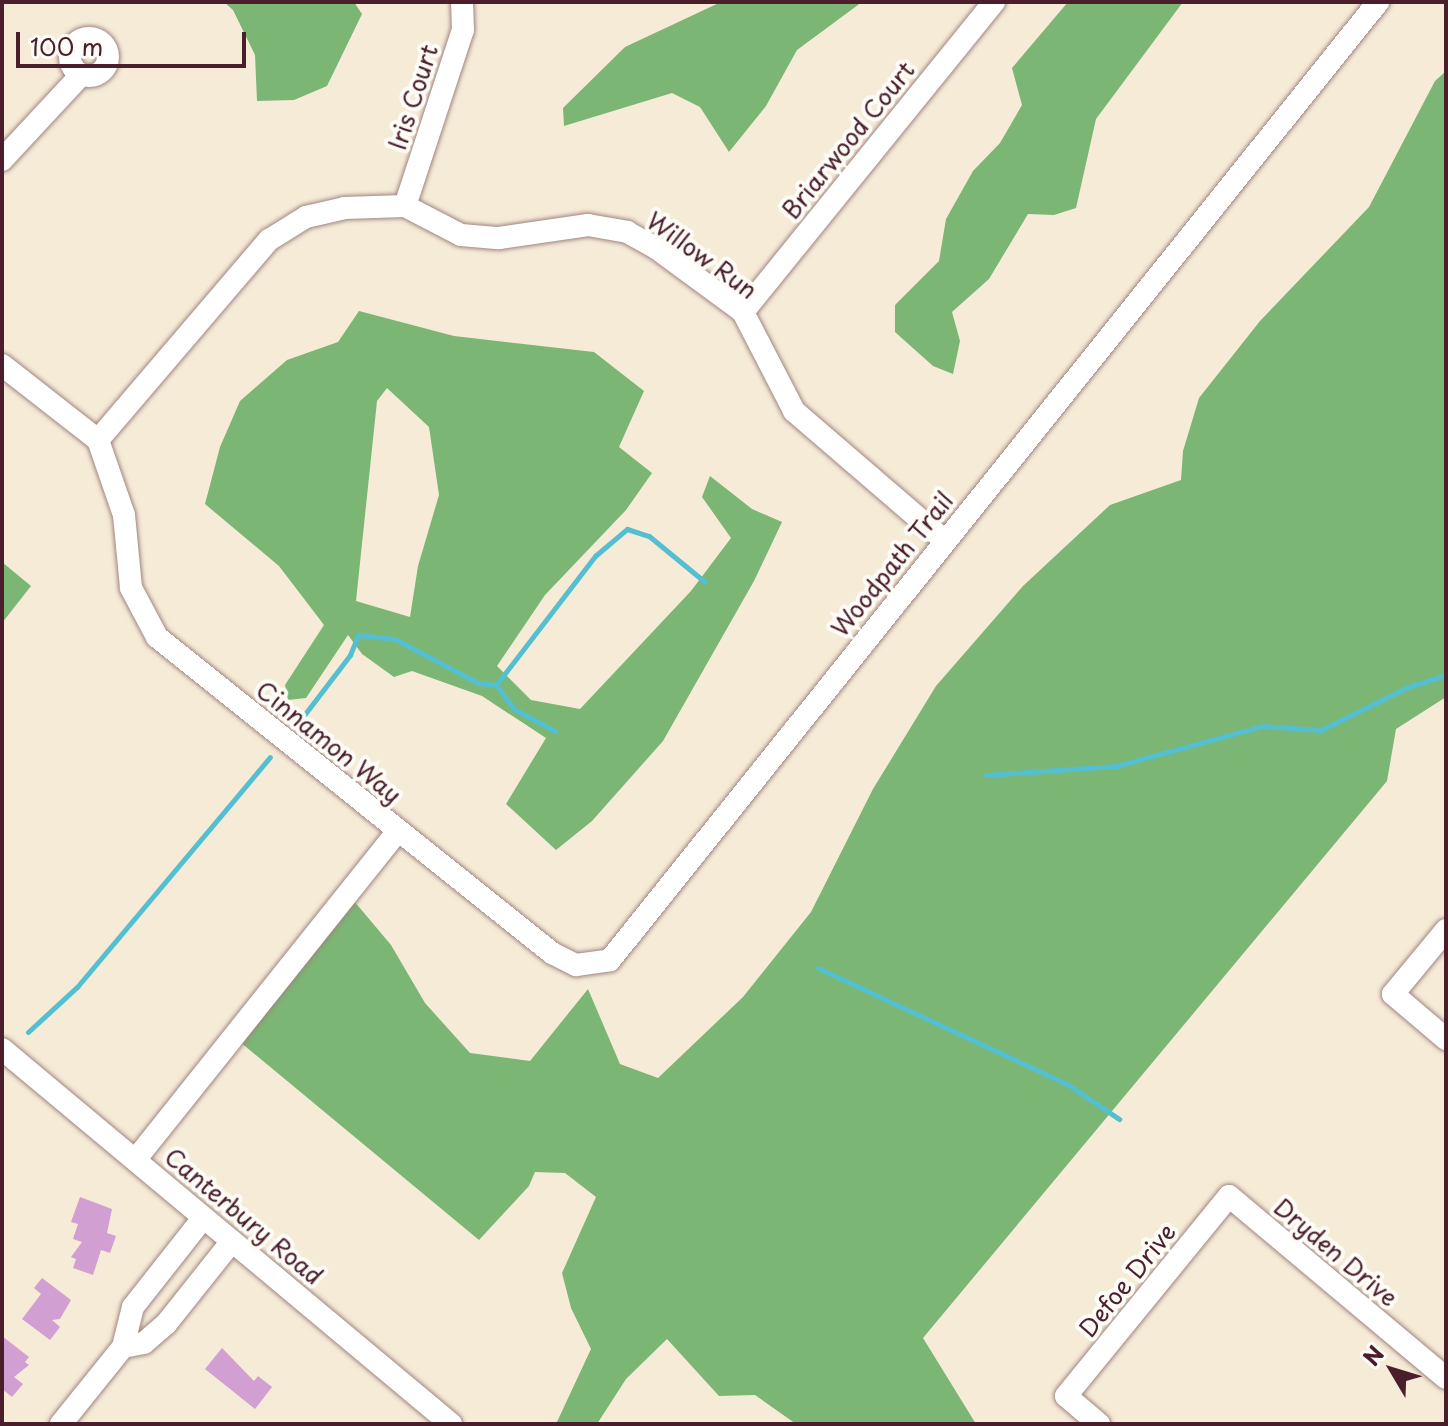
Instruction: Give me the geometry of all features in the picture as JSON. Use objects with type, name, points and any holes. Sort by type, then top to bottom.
[{"type":"street","name":"Iris Court","points":[[405,206],[463,30],[462,2]]},
{"type":"street","name":"Briarwood Court","points":[[743,312],[994,2]]},
{"type":"street","name":"Woodpath Trail","points":[[398,831],[552,953],[576,965],[610,960],[1378,2]]},
{"type":"street","points":[[2,160],[81,75]]},
{"type":"street","name":"Willow Run","points":[[98,440],[269,240],[306,217],[344,208],[405,206],[461,235],[499,238],[588,225],[627,232],[743,312],[794,411],[944,540]]},
{"type":"street","points":[[2,365],[98,440]]},
{"type":"street","name":"Cinnamon Way","points":[[98,440],[124,515],[131,588],[157,637],[398,831],[136,1159]]},
{"type":"street","points":[[1446,930],[1393,994],[1446,1039]]},
{"type":"street","name":"Canterbury Road","points":[[2,1049],[451,1424]]},
{"type":"street","name":"Dryden Drive","points":[[1229,1196],[1446,1378]]},
{"type":"street","name":"Defoe Drive","points":[[1099,1424],[1066,1396],[1229,1196]]},
{"type":"street","points":[[61,1424],[123,1347],[133,1307],[203,1218]]},
{"type":"street","points":[[123,1347],[144,1343],[166,1324],[232,1241]]},
{"type":"green space","points":[[224,2],[354,2],[362,14],[327,86],[294,100],[257,101],[255,55],[233,10]]},
{"type":"green space","points":[[721,2],[862,2],[797,50],[766,106],[729,152],[700,107],[672,93],[564,126],[563,108],[625,47]]},
{"type":"green space","points":[[1068,2],[1183,2],[1096,119],[1076,208],[1054,215],[1028,214],[989,279],[952,312],[960,341],[953,374],[933,366],[895,332],[895,305],[939,261],[946,219],[973,171],[1000,143],[1022,105],[1012,68]]},
{"type":"green space","points":[[1446,71],[1446,697],[1396,729],[1387,781],[923,1338],[976,1424],[796,1424],[755,1395],[719,1396],[667,1339],[626,1379],[597,1424],[556,1424],[591,1349],[571,1308],[562,1273],[596,1197],[565,1173],[535,1172],[529,1186],[479,1240],[240,1042],[354,901],[391,945],[425,1003],[470,1053],[530,1061],[588,989],[620,1064],[658,1078],[743,997],[811,912],[873,789],[936,686],[1023,586],[1110,505],[1181,480],[1183,451],[1199,398],[1260,321],[1369,207],[1435,81]]},
{"type":"green space","points":[[359,311],[454,336],[594,352],[644,391],[619,447],[652,473],[626,510],[545,595],[497,666],[531,700],[580,709],[691,591],[731,538],[702,497],[710,476],[752,509],[782,522],[754,581],[663,741],[592,821],[556,850],[506,804],[546,738],[482,696],[412,671],[394,677],[362,654],[348,635],[306,698],[288,700],[285,685],[324,625],[279,566],[205,504],[220,447],[240,401],[287,360],[338,342]],"holes":[[[387,388],[429,427],[439,495],[418,566],[410,617],[356,601],[377,401]]]},
{"type":"green space","points":[[2,562],[31,586],[2,623]]},
{"type":"building","points":[[80,1197],[112,1209],[107,1233],[116,1236],[110,1253],[101,1250],[93,1275],[73,1268],[76,1259],[71,1257],[82,1242],[73,1239],[78,1224],[71,1222]]},
{"type":"building","points":[[42,1278],[71,1300],[60,1319],[52,1320],[60,1327],[50,1340],[22,1319],[41,1294],[34,1288]]},
{"type":"building","points":[[2,1336],[29,1357],[25,1362],[29,1365],[14,1377],[23,1384],[12,1397],[2,1389]]},
{"type":"building","points":[[222,1348],[254,1381],[258,1376],[272,1387],[255,1409],[205,1369]]},
{"type":"waterway","points":[[298,723],[350,655],[358,635],[395,639],[478,683],[496,685],[595,556],[627,529],[649,536],[705,582]]},
{"type":"waterway","points":[[986,775],[1116,766],[1262,726],[1321,730],[1408,687],[1446,675]]},
{"type":"waterway","points":[[496,685],[514,709],[555,731]]},
{"type":"waterway","points":[[28,1032],[77,987],[270,757]]},
{"type":"waterway","points":[[818,968],[1067,1084],[1119,1119]]}]
